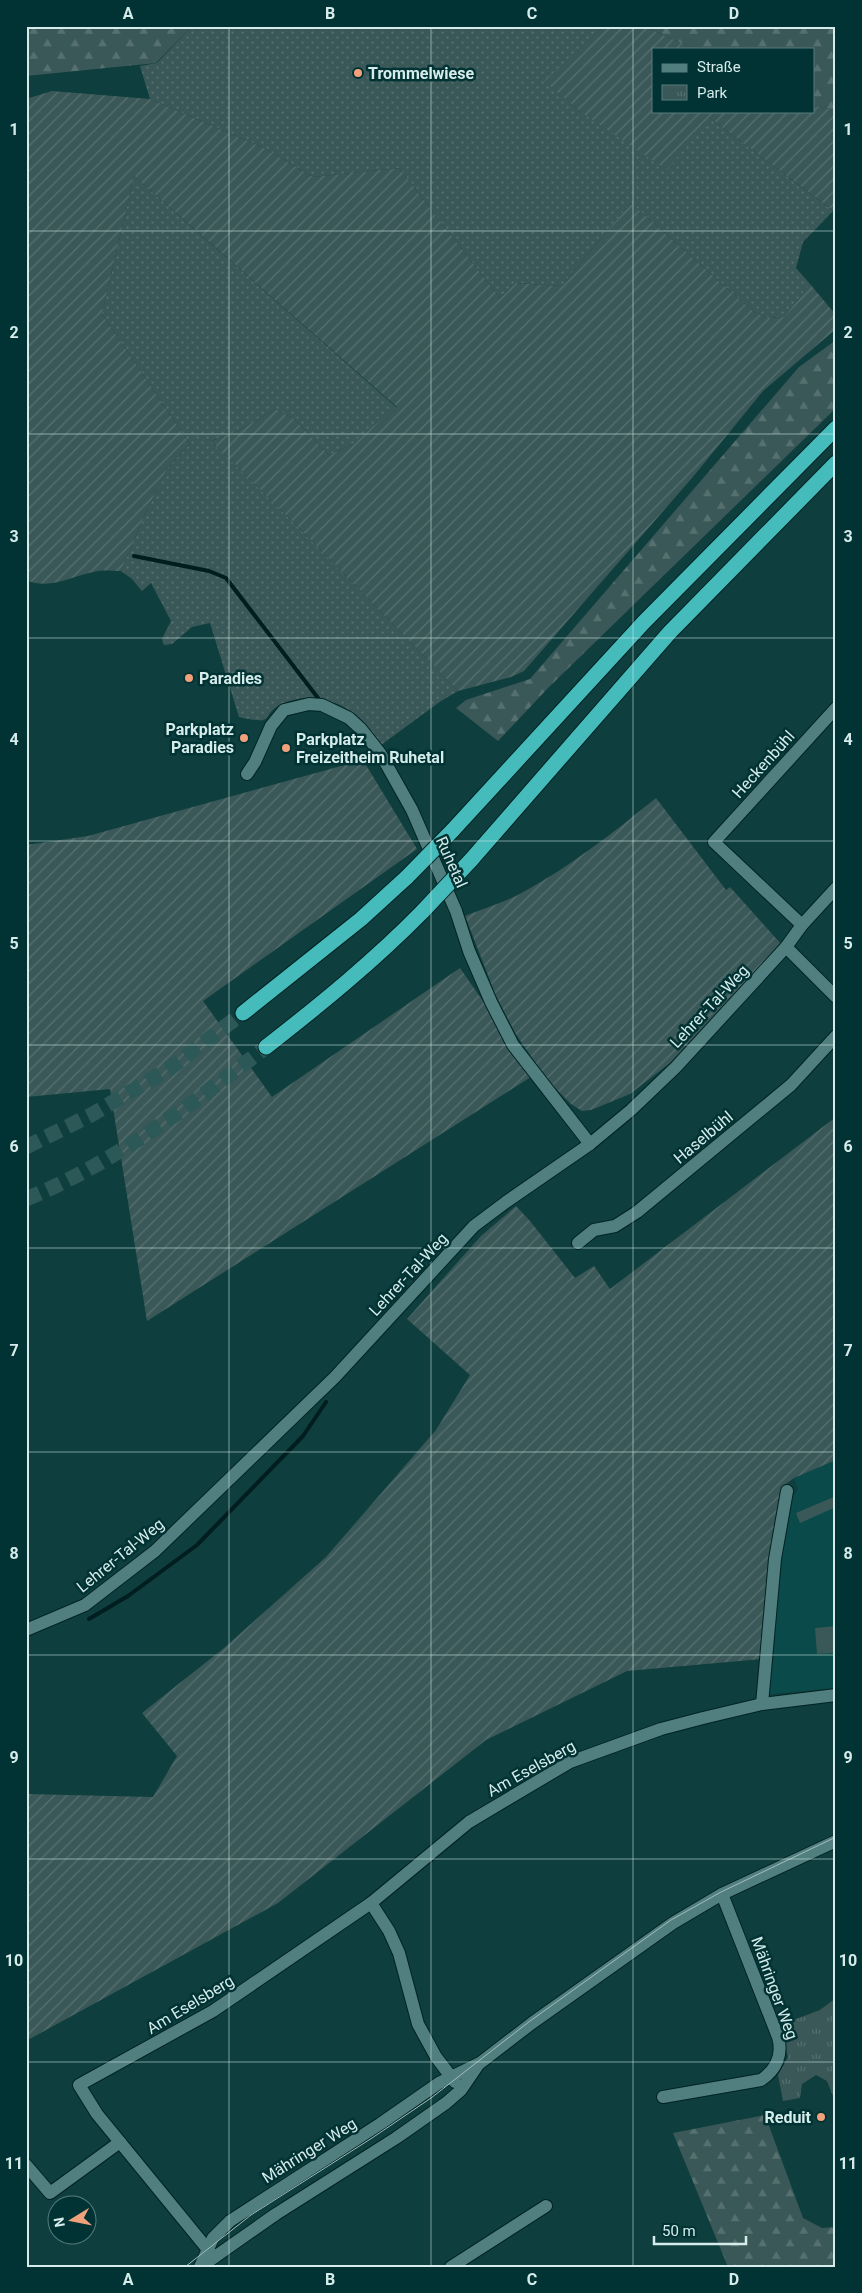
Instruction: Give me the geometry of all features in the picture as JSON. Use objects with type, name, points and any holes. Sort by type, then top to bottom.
[{"type":"highway","points":[[243,1012],[361,919],[407,877],[644,622],[836,428]]},
{"type":"highway","points":[[266,1047],[330,996],[390,944],[423,911],[471,860],[670,632],[836,463]]},
{"type":"street","name":"Ruhetal","points":[[247,774],[255,762],[271,726],[284,710],[309,704],[322,706],[349,718],[361,729],[380,753],[412,810],[456,911],[469,951],[512,1045],[590,1144]]},
{"type":"street","name":"Heckenbühl","points":[[802,925],[714,842],[836,708]]},
{"type":"street","name":"Lehrer-Tal-Weg","points":[[26,1630],[85,1605],[155,1551],[335,1376],[474,1226],[590,1144],[631,1110],[676,1066],[786,947],[802,925],[836,888]]},
{"type":"street","points":[[786,947],[836,997]]},
{"type":"street","name":"Haselbühl","points":[[578,1243],[594,1230],[615,1226],[637,1212],[791,1085],[836,1036]]},
{"type":"street","points":[[762,1704],[775,1559],[787,1491]]},
{"type":"street","name":"Am Eselsberg","points":[[211,2252],[96,2114],[79,2086],[212,2012],[371,1903],[469,1822],[570,1762],[660,1729],[762,1704],[836,1696]]},
{"type":"street","name":"Mähringer Weg","points":[[202,2267],[222,2227],[249,2207],[452,2076],[480,2063],[653,1936],[722,1894],[836,1840]]},
{"type":"street","name":"Mähringer Weg","points":[[663,2096],[761,2080],[767,2076],[781,2051],[778,2037],[722,1894]]},
{"type":"street","points":[[371,1903],[389,1932],[399,1953],[418,2024],[430,2047],[461,2090]]},
{"type":"street","name":"Mähringer Weg","points":[[211,2252],[276,2214],[415,2125],[461,2090],[480,2063]]},
{"type":"street","points":[[26,2165],[50,2194],[120,2142]]},
{"type":"street","points":[[451,2267],[546,2206]]},
{"type":"shaded area","points":[[836,1460],[836,1688],[769,1694],[785,1511],[798,1489],[794,1478]]},
{"type":"green space","points":[[26,26],[192,26],[156,63],[26,76]]},
{"type":"green space","points":[[192,26],[604,26],[545,81],[582,113],[710,118],[833,211],[803,242],[796,268],[810,284],[784,317],[768,318],[754,312],[631,203],[561,286],[515,283],[500,298],[399,168],[313,177],[264,148],[150,99],[140,66],[157,63]]},
{"type":"green space","points":[[604,26],[644,26],[692,48],[652,48],[652,112],[814,112],[814,105],[836,110],[836,213],[710,118],[667,170],[582,113],[544,81]]},
{"type":"green space","points":[[644,26],[836,26],[836,110],[814,105],[814,48],[692,48]]},
{"type":"green space","points":[[52,91],[150,99],[264,148],[313,177],[399,168],[500,298],[515,283],[561,286],[631,203],[754,312],[768,318],[784,317],[810,284],[836,315],[836,329],[763,391],[692,478],[524,671],[511,677],[458,691],[211,441],[238,431],[276,409],[294,419],[329,455],[351,445],[397,407],[134,176],[102,314],[190,444],[168,467],[145,514],[121,571],[98,571],[53,583],[35,583],[26,580],[26,99]]},
{"type":"green space","points":[[134,176],[397,408],[351,445],[329,455],[294,419],[276,409],[238,431],[211,441],[458,691],[441,701],[381,745],[365,724],[353,713],[337,704],[319,699],[300,699],[282,704],[275,708],[264,720],[239,717],[210,623],[192,627],[172,644],[164,645],[162,639],[171,621],[151,583],[142,591],[132,579],[121,571],[145,514],[168,467],[190,444],[102,314]]},
{"type":"green space","points":[[836,340],[836,408],[549,687],[498,741],[456,708],[466,700],[530,679],[799,367]]},
{"type":"green space","points":[[363,760],[417,849],[203,1001],[272,1097],[460,968],[534,1075],[147,1321],[110,1089],[26,1097],[26,845],[88,836]]},
{"type":"green space","points":[[656,798],[726,890],[730,887],[782,945],[670,1063],[630,1094],[591,1110],[582,1111],[571,1104],[548,1081],[515,1033],[496,996],[465,916],[505,901],[537,885],[607,837]]},
{"type":"green space","points":[[836,1117],[836,1460],[794,1478],[782,1487],[762,1659],[627,1671],[486,1740],[278,1903],[26,2041],[26,1794],[153,1797],[177,1756],[142,1713],[224,1648],[326,1557],[436,1430],[470,1375],[407,1319],[481,1236],[516,1206],[575,1278],[594,1266],[610,1289]]},
{"type":"green space","points":[[836,1496],[836,1507],[800,1523],[796,1513]]},
{"type":"green space","points":[[836,1626],[836,1653],[817,1654],[815,1628]]},
{"type":"green space","points":[[836,1998],[836,2095],[833,2096],[827,2081],[816,2075],[802,2084],[800,2098],[783,2101],[778,2075],[788,2057],[780,2025],[820,2010]]},
{"type":"green space","points":[[765,2115],[803,2218],[822,2228],[836,2227],[836,2267],[728,2267],[673,2133]]},
{"type":"waterway","points":[[134,556],[209,571],[226,578],[318,698]]},
{"type":"waterway","points":[[89,1619],[128,1596],[197,1545],[303,1436],[326,1402]]},
{"type":"tunnel","points":[[26,1147],[91,1115],[169,1069],[243,1013]]},
{"type":"tunnel","points":[[26,1199],[59,1185],[121,1150],[180,1111],[266,1047]]},
{"type":"tram line","points":[[185,2267],[251,2215],[431,2098],[530,2021],[671,1920],[721,1892],[836,1837]]},
{"type":"place","name":"Trommelwiese","points":[[358,73]]},
{"type":"place","name":"Paradies","points":[[189,678]]},
{"type":"place","name":"Parkplatz Paradies","points":[[244,738]]},
{"type":"place","name":"Parkplatz Freizeitheim Ruhetal","points":[[286,748]]},
{"type":"place","name":"Reduit","points":[[821,2117]]}]
